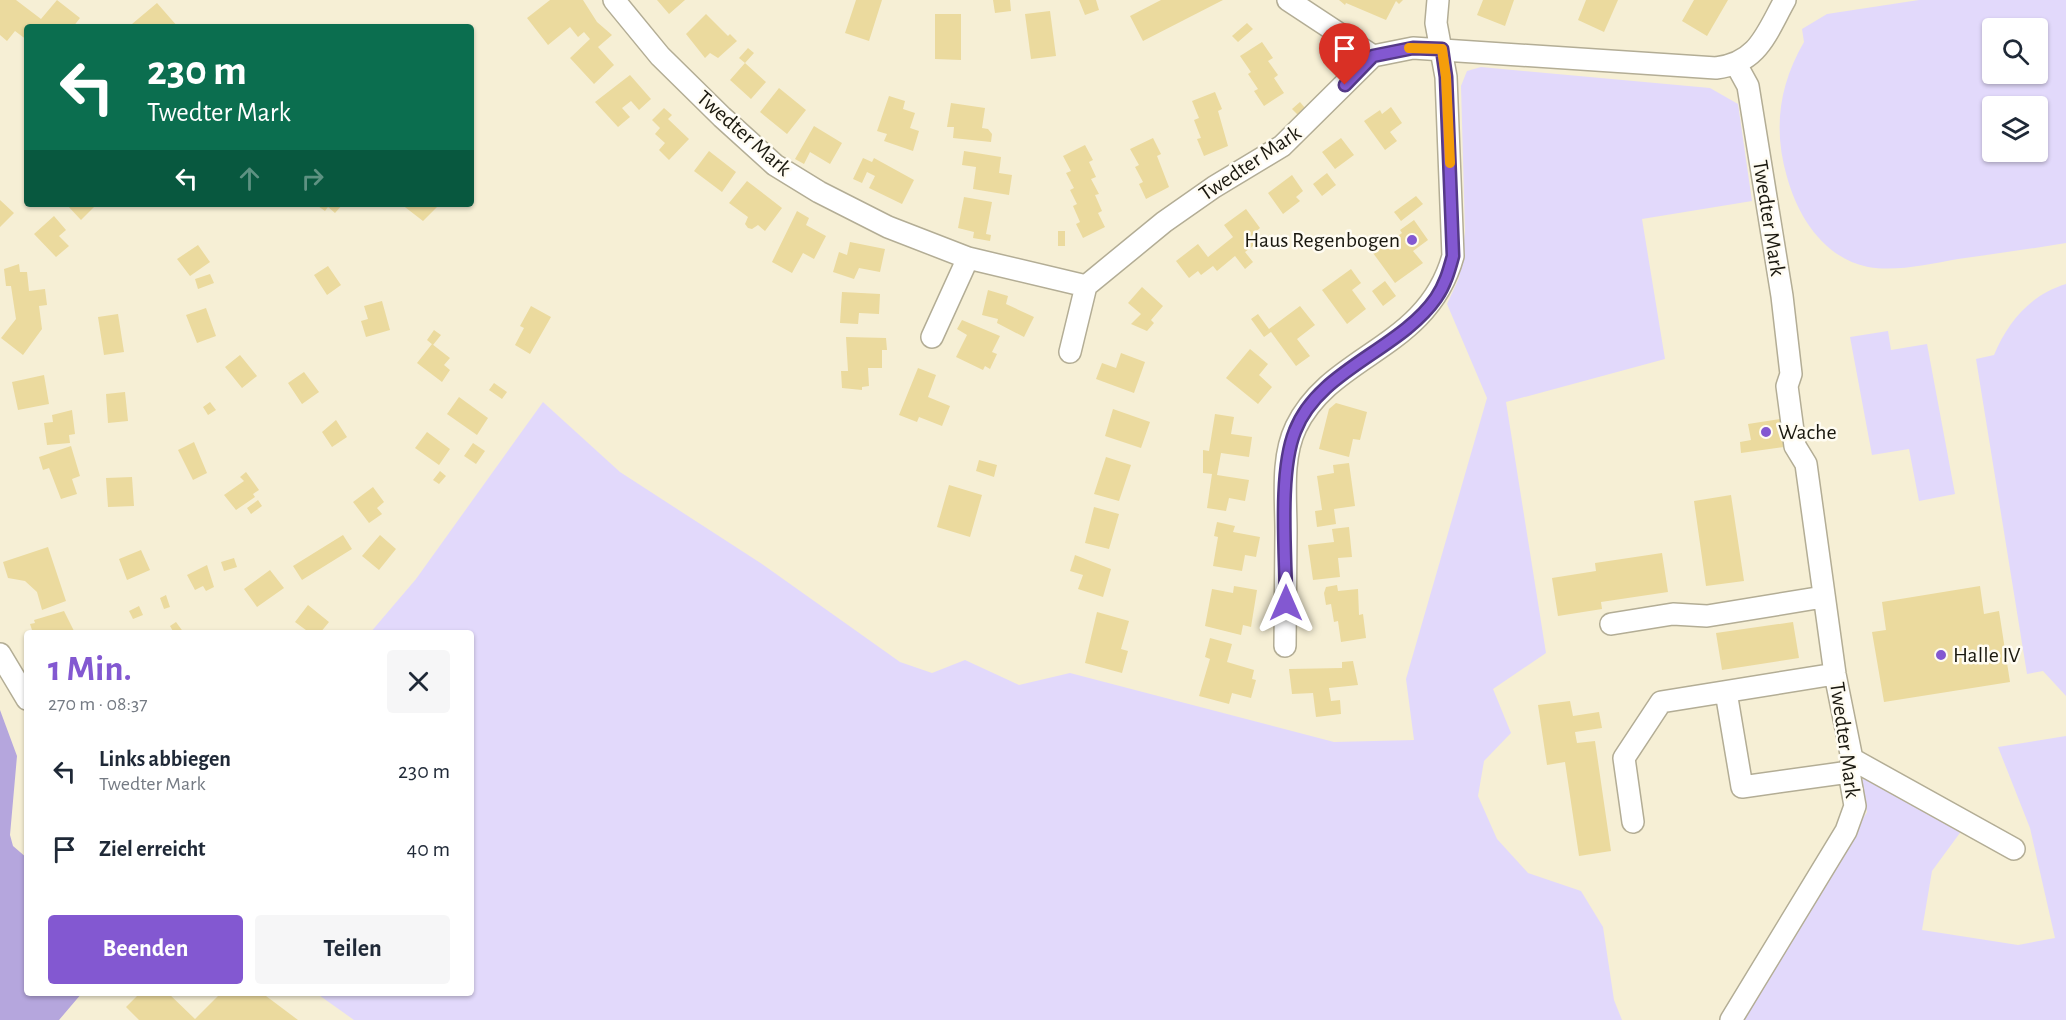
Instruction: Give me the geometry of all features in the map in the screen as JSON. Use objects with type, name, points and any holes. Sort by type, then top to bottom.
[{"type":"street","name":"Twedter Mark","points":[[614,0],[660,56],[722,117],[776,165],[819,192],[888,227],[968,258],[1086,285],[1205,193],[1282,146],[1373,56]]},
{"type":"street","points":[[1288,0],[1373,56],[1413,48],[1442,49],[1716,68],[1737,66],[1752,54],[1765,37],[1785,0]]},
{"type":"street","points":[[1285,646],[1286,474],[1295,429],[1306,409],[1323,390],[1422,315],[1436,298],[1447,278],[1453,256],[1446,77],[1436,23],[1438,0]]},
{"type":"street","name":"Twedter Mark","points":[[1731,1020],[1846,831],[1855,806],[1823,597],[1806,464],[1796,446],[1787,386],[1791,374],[1782,296],[1748,86],[1737,66]]},
{"type":"street","points":[[932,337],[968,258]]},
{"type":"street","points":[[1070,352],[1086,285]]},
{"type":"street","points":[[1611,624],[1673,614],[1707,615],[1823,597]]},
{"type":"street","points":[[0,654],[24,694]]},
{"type":"street","points":[[1633,822],[1624,758],[1661,702],[1835,674]]},
{"type":"street","points":[[1725,692],[1742,787],[1850,766],[2014,849]]},
{"type":"shaded area","points":[[1919,0],[2066,0],[2066,243],[1890,269],[1868,267],[1838,255],[1815,234],[1798,207],[1787,177],[1780,142],[1784,91],[1804,42],[1802,29],[1827,14]]},
{"type":"shaded area","points":[[1481,67],[1710,88],[1738,104],[1752,201],[1642,219],[1665,359],[1506,402],[1546,653],[1493,689],[1511,733],[1484,761],[1478,796],[1497,839],[1528,873],[1581,891],[1603,927],[1614,1000],[1622,1020],[354,1020],[320,996],[474,996],[474,630],[373,630],[416,579],[543,402],[620,472],[762,564],[900,662],[932,673],[965,660],[1019,685],[1070,673],[1334,742],[1414,740],[1406,679],[1487,398],[1447,304],[1459,278],[1465,232],[1461,86],[1467,71]]},
{"type":"shaded area","points":[[2066,284],[2066,696],[2043,671],[2027,674],[1976,359],[1994,355],[2013,321],[2022,311],[2042,295]]},
{"type":"shaded area","points":[[1888,331],[1891,350],[1927,344],[1955,494],[1919,501],[1909,449],[1872,455],[1850,337]]},
{"type":"shaded area","points":[[0,710],[17,756],[10,835],[13,846],[24,855],[24,996],[79,996],[59,1020],[0,1020]]},
{"type":"shaded area","points":[[2066,736],[2066,1020],[1742,1020],[1777,954],[1867,812],[1860,784],[1866,773],[1965,826],[1932,871],[1922,930],[2018,945],[2055,938],[2030,828],[1998,747]]},
{"type":"building","points":[[0,0],[16,0],[41,19],[57,0],[80,18],[75,24],[24,24],[24,38],[15,31],[7,41],[0,35]]},
{"type":"building","points":[[550,0],[583,0],[597,22],[612,35],[598,47],[614,65],[594,84],[570,58],[590,39],[584,32],[578,37],[570,27],[548,45],[527,18]]},
{"type":"building","points":[[657,0],[685,0],[669,14]]},
{"type":"building","points":[[856,0],[882,0],[869,41],[845,33]]},
{"type":"building","points":[[993,0],[1010,0],[1011,11],[995,13]]},
{"type":"building","points":[[1079,0],[1096,0],[1099,10],[1085,15]]},
{"type":"building","points":[[1161,0],[1223,0],[1143,41],[1130,16]]},
{"type":"building","points":[[1339,0],[1403,0],[1399,4],[1396,1],[1386,20],[1346,3],[1345,5]]},
{"type":"building","points":[[1483,0],[1514,0],[1505,26],[1477,15]]},
{"type":"building","points":[[1586,0],[1618,0],[1604,32],[1578,20]]},
{"type":"building","points":[[1694,0],[1728,0],[1707,36],[1682,21]]},
{"type":"building","points":[[157,3],[175,24],[132,24]]},
{"type":"building","points":[[1050,11],[1056,56],[1031,59],[1025,14]]},
{"type":"building","points":[[706,14],[728,36],[730,34],[737,41],[718,58],[710,53],[705,58],[686,34]]},
{"type":"building","points":[[935,14],[961,14],[961,60],[935,59]]},
{"type":"building","points":[[1247,23],[1253,29],[1238,42],[1232,36]]},
{"type":"building","points":[[1262,42],[1273,58],[1268,61],[1278,75],[1274,78],[1284,93],[1264,106],[1254,91],[1258,89],[1248,74],[1251,72],[1240,56]]},
{"type":"building","points":[[748,48],[754,53],[745,63],[739,58]]},
{"type":"building","points":[[745,63],[766,82],[751,99],[730,80]]},
{"type":"building","points":[[630,75],[651,99],[639,110],[631,101],[622,108],[630,117],[618,127],[595,102]]},
{"type":"building","points":[[779,88],[806,110],[787,134],[760,112]]},
{"type":"building","points":[[1215,92],[1222,109],[1218,111],[1228,146],[1204,156],[1197,139],[1201,138],[1194,120],[1199,118],[1192,101]]},
{"type":"building","points":[[889,96],[905,101],[903,109],[915,113],[910,128],[919,131],[913,151],[884,141],[887,134],[877,131]]},
{"type":"building","points":[[1300,102],[1305,108],[1298,115],[1292,109]]},
{"type":"building","points":[[951,103],[985,108],[982,128],[988,129],[992,134],[991,142],[953,138],[954,127],[947,127]]},
{"type":"building","points":[[1391,107],[1402,123],[1390,132],[1397,141],[1385,150],[1364,121],[1380,110],[1382,114]]},
{"type":"building","points":[[664,108],[672,115],[668,119],[689,139],[669,160],[659,150],[665,143],[655,134],[660,128],[652,120]]},
{"type":"building","points":[[814,126],[842,143],[830,164],[810,152],[804,164],[795,159]]},
{"type":"building","points":[[1153,138],[1161,154],[1157,156],[1169,187],[1146,199],[1139,184],[1143,182],[1135,167],[1139,165],[1130,149]]},
{"type":"building","points":[[1341,138],[1354,155],[1335,169],[1322,152]]},
{"type":"building","points":[[1085,145],[1093,160],[1089,162],[1096,177],[1091,179],[1099,194],[1095,195],[1102,211],[1098,213],[1105,227],[1083,238],[1076,224],[1080,222],[1073,206],[1077,204],[1070,190],[1074,188],[1066,173],[1071,171],[1063,156]]},
{"type":"building","points":[[709,151],[736,172],[722,192],[694,171]]},
{"type":"building","points":[[964,151],[1001,157],[999,173],[1012,175],[1009,195],[973,189],[976,167],[962,165]]},
{"type":"building","points":[[863,158],[872,162],[874,158],[914,180],[902,204],[869,188],[875,176],[867,172],[862,183],[853,179]]},
{"type":"building","points":[[1327,173],[1336,185],[1322,196],[1313,184]]},
{"type":"building","points":[[1292,175],[1303,191],[1296,197],[1300,201],[1283,214],[1268,193]]},
{"type":"building","points":[[747,181],[782,208],[765,231],[758,225],[752,229],[748,228],[745,224],[748,217],[729,203]]},
{"type":"building","points":[[1416,196],[1423,204],[1401,221],[1394,212]]},
{"type":"building","points":[[964,197],[992,202],[986,234],[991,235],[990,241],[973,238],[974,232],[958,228]]},
{"type":"building","points":[[0,200],[14,213],[0,227]]},
{"type":"building","points":[[69,207],[94,207],[81,220]]},
{"type":"building","points":[[328,207],[340,207],[335,213]]},
{"type":"building","points":[[405,207],[437,207],[423,221]]},
{"type":"building","points":[[1246,209],[1260,228],[1251,236],[1257,243],[1245,252],[1253,262],[1245,269],[1235,256],[1217,271],[1213,266],[1201,275],[1198,271],[1189,278],[1176,261],[1198,244],[1208,257],[1233,237],[1224,225]]},
{"type":"building","points":[[797,211],[809,218],[806,225],[826,236],[814,259],[803,253],[792,273],[772,262]]},
{"type":"building","points":[[54,216],[66,230],[59,236],[69,246],[56,257],[34,234]]},
{"type":"building","points":[[1414,220],[1428,240],[1413,251],[1423,263],[1395,283],[1373,253],[1402,233],[1400,230]]},
{"type":"building","points":[[1058,231],[1065,231],[1065,246],[1058,246]]},
{"type":"building","points":[[850,242],[885,249],[880,272],[859,268],[854,279],[833,272],[839,252],[847,255]]},
{"type":"building","points":[[198,245],[210,262],[190,276],[177,259]]},
{"type":"building","points":[[19,264],[20,272],[27,272],[29,291],[45,289],[47,305],[39,306],[42,329],[23,355],[1,338],[16,319],[11,286],[6,286],[4,269]]},
{"type":"building","points":[[328,266],[341,285],[327,295],[314,275]]},
{"type":"building","points":[[1351,269],[1361,283],[1352,290],[1366,309],[1347,324],[1322,290]]},
{"type":"building","points":[[210,274],[214,283],[198,289],[195,279]]},
{"type":"building","points":[[1385,281],[1396,296],[1383,306],[1372,291]]},
{"type":"building","points":[[1142,287],[1163,306],[1151,320],[1154,323],[1147,331],[1131,324],[1141,314],[1128,303]]},
{"type":"building","points":[[988,290],[1008,296],[1006,304],[1034,317],[1024,337],[997,323],[998,319],[982,315]]},
{"type":"building","points":[[842,292],[880,294],[879,314],[859,313],[858,324],[840,323]]},
{"type":"building","points":[[382,301],[390,330],[366,337],[361,321],[368,319],[364,306]]},
{"type":"building","points":[[531,306],[551,317],[530,354],[515,345],[524,328],[520,326]]},
{"type":"building","points":[[1300,306],[1315,325],[1297,339],[1310,356],[1296,366],[1271,332],[1264,337],[1251,319],[1258,314],[1269,329]]},
{"type":"building","points":[[206,308],[216,336],[197,343],[186,315]]},
{"type":"building","points":[[118,314],[124,352],[104,355],[98,317]]},
{"type":"building","points":[[962,320],[1000,336],[992,352],[997,354],[990,369],[985,366],[983,370],[956,357],[967,335],[957,329]]},
{"type":"building","points":[[434,330],[441,335],[433,345],[427,340]]},
{"type":"building","points":[[846,337],[886,338],[887,350],[882,350],[882,368],[868,368],[869,386],[862,387],[862,390],[842,388],[841,371],[848,371]]},
{"type":"building","points":[[432,344],[450,358],[444,365],[450,370],[442,382],[417,363]]},
{"type":"building","points":[[1250,349],[1268,364],[1259,375],[1272,387],[1258,404],[1226,378]]},
{"type":"building","points":[[1121,353],[1145,362],[1134,393],[1096,379],[1102,363],[1116,368]]},
{"type":"building","points":[[240,355],[257,376],[242,388],[225,367]]},
{"type":"building","points":[[918,368],[936,375],[928,397],[950,406],[942,426],[919,417],[917,422],[899,415]]},
{"type":"building","points":[[304,372],[319,392],[302,404],[288,383]]},
{"type":"building","points":[[44,375],[49,404],[18,410],[12,382]]},
{"type":"building","points":[[494,383],[507,392],[502,399],[489,390]]},
{"type":"building","points":[[125,392],[128,421],[108,423],[106,394]]},
{"type":"building","points":[[459,397],[488,418],[477,435],[447,414]]},
{"type":"building","points":[[210,402],[216,410],[208,415],[203,407]]},
{"type":"building","points":[[1336,403],[1367,412],[1360,440],[1353,439],[1349,457],[1319,449],[1329,409]]},
{"type":"building","points":[[1113,409],[1150,422],[1141,448],[1105,436]]},
{"type":"building","points":[[72,410],[75,434],[69,435],[70,443],[47,445],[44,423],[53,422],[52,415]]},
{"type":"building","points":[[1215,414],[1234,417],[1231,434],[1252,437],[1249,457],[1221,453],[1217,475],[1249,480],[1245,501],[1229,498],[1226,511],[1207,508],[1212,474],[1203,473],[1203,450],[1209,451]]},
{"type":"building","name":"Wache","points":[[1780,419],[1784,447],[1741,453],[1740,442],[1751,440],[1748,424]]},
{"type":"building","points":[[336,420],[347,437],[332,447],[322,432]]},
{"type":"building","points":[[427,432],[450,449],[439,465],[415,448]]},
{"type":"building","points":[[194,442],[207,473],[193,480],[178,450]]},
{"type":"building","points":[[473,443],[485,451],[476,464],[464,456]]},
{"type":"building","points":[[71,446],[80,476],[72,479],[77,494],[61,499],[49,468],[43,470],[39,457]]},
{"type":"building","points":[[1106,457],[1131,465],[1119,501],[1094,494]]},
{"type":"building","points":[[979,460],[997,465],[994,477],[976,471]]},
{"type":"building","points":[[1349,463],[1355,506],[1334,509],[1336,524],[1317,527],[1315,511],[1322,510],[1317,476],[1334,473],[1333,465]]},
{"type":"building","points":[[440,471],[446,476],[439,484],[433,480]]},
{"type":"building","points":[[246,472],[259,490],[253,494],[255,497],[236,510],[224,495],[244,481],[240,477]]},
{"type":"building","points":[[132,477],[134,506],[108,507],[106,478]]},
{"type":"building","points":[[949,485],[982,495],[970,537],[937,527]]},
{"type":"building","points":[[373,487],[384,502],[377,508],[382,514],[369,523],[353,502]]},
{"type":"building","points":[[1731,495],[1744,581],[1706,586],[1694,501]]},
{"type":"building","points":[[258,500],[262,506],[251,514],[247,508]]},
{"type":"building","points":[[1094,507],[1119,514],[1109,549],[1085,543]]},
{"type":"building","points":[[1217,522],[1235,526],[1233,532],[1260,537],[1256,557],[1245,555],[1242,571],[1213,566],[1218,537],[1214,536]]},
{"type":"building","points":[[1349,527],[1352,557],[1338,558],[1340,577],[1313,580],[1308,545],[1334,542],[1332,529]]},
{"type":"building","points":[[343,535],[352,549],[302,580],[293,566]]},
{"type":"building","points":[[380,535],[396,549],[379,570],[362,556]]},
{"type":"building","points":[[48,547],[66,601],[42,610],[37,592],[25,581],[8,578],[3,562]]},
{"type":"building","points":[[141,550],[150,570],[127,580],[119,559]]},
{"type":"building","points":[[1662,553],[1668,592],[1601,602],[1602,609],[1558,616],[1552,578],[1596,571],[1595,563]]},
{"type":"building","points":[[1075,555],[1111,569],[1103,597],[1078,589],[1083,575],[1070,571]]},
{"type":"building","points":[[234,558],[237,567],[224,571],[221,562]]},
{"type":"building","points":[[207,565],[214,587],[206,591],[203,586],[195,590],[187,575]]},
{"type":"building","points":[[270,570],[284,588],[257,607],[244,589]]},
{"type":"building","points":[[1337,585],[1338,591],[1358,589],[1359,615],[1363,614],[1366,638],[1341,642],[1338,621],[1334,622],[1331,604],[1326,605],[1324,593],[1326,587]]},
{"type":"building","points":[[1234,586],[1257,590],[1251,627],[1243,625],[1241,635],[1205,626],[1212,589],[1233,593]]},
{"type":"building","name":"Halle IV","points":[[1980,586],[1984,614],[1999,611],[2010,682],[1884,702],[1872,632],[1886,630],[1882,602]]},
{"type":"building","points":[[166,595],[170,607],[164,609],[160,598]]},
{"type":"building","points":[[308,605],[329,622],[322,630],[306,630],[295,622]]},
{"type":"building","points":[[139,606],[143,615],[133,619],[129,611]]},
{"type":"building","points":[[64,611],[74,630],[32,630],[30,624],[35,623],[34,620]]},
{"type":"building","points":[[1097,612],[1129,621],[1121,649],[1128,651],[1122,673],[1085,663]]},
{"type":"building","points":[[176,622],[182,630],[172,630],[170,626]]},
{"type":"building","points":[[1793,622],[1799,658],[1722,670],[1716,633]]},
{"type":"building","points":[[1210,638],[1232,644],[1227,662],[1254,670],[1252,679],[1256,680],[1251,698],[1232,693],[1229,704],[1199,696],[1210,659],[1205,657]]},
{"type":"building","points":[[1353,661],[1358,685],[1329,688],[1331,701],[1340,700],[1341,714],[1316,717],[1313,693],[1292,694],[1289,669],[1342,668],[1342,662]]},
{"type":"building","points":[[1570,701],[1573,716],[1599,712],[1602,728],[1575,732],[1577,743],[1595,741],[1611,851],[1579,856],[1565,762],[1547,765],[1538,705]]},
{"type":"building","points":[[137,996],[171,996],[195,1019],[218,996],[266,996],[298,1020],[139,1020],[126,1007]]},
{"type":"slow traffic","points":[[1409,48],[1442,49],[1446,77],[1450,163]]},
{"type":"place","name":"Haus Regenbogen","points":[[1412,240]]},
{"type":"place","name":"Wache","points":[[1766,432]]},
{"type":"place","name":"Halle IV","points":[[1941,655]]},
{"type":"route","points":[[1286,603],[1286,474],[1295,429],[1306,409],[1323,390],[1422,315],[1436,298],[1447,278],[1453,256],[1454,230],[1446,77],[1442,49],[1413,48],[1373,56],[1345,85]]}]
